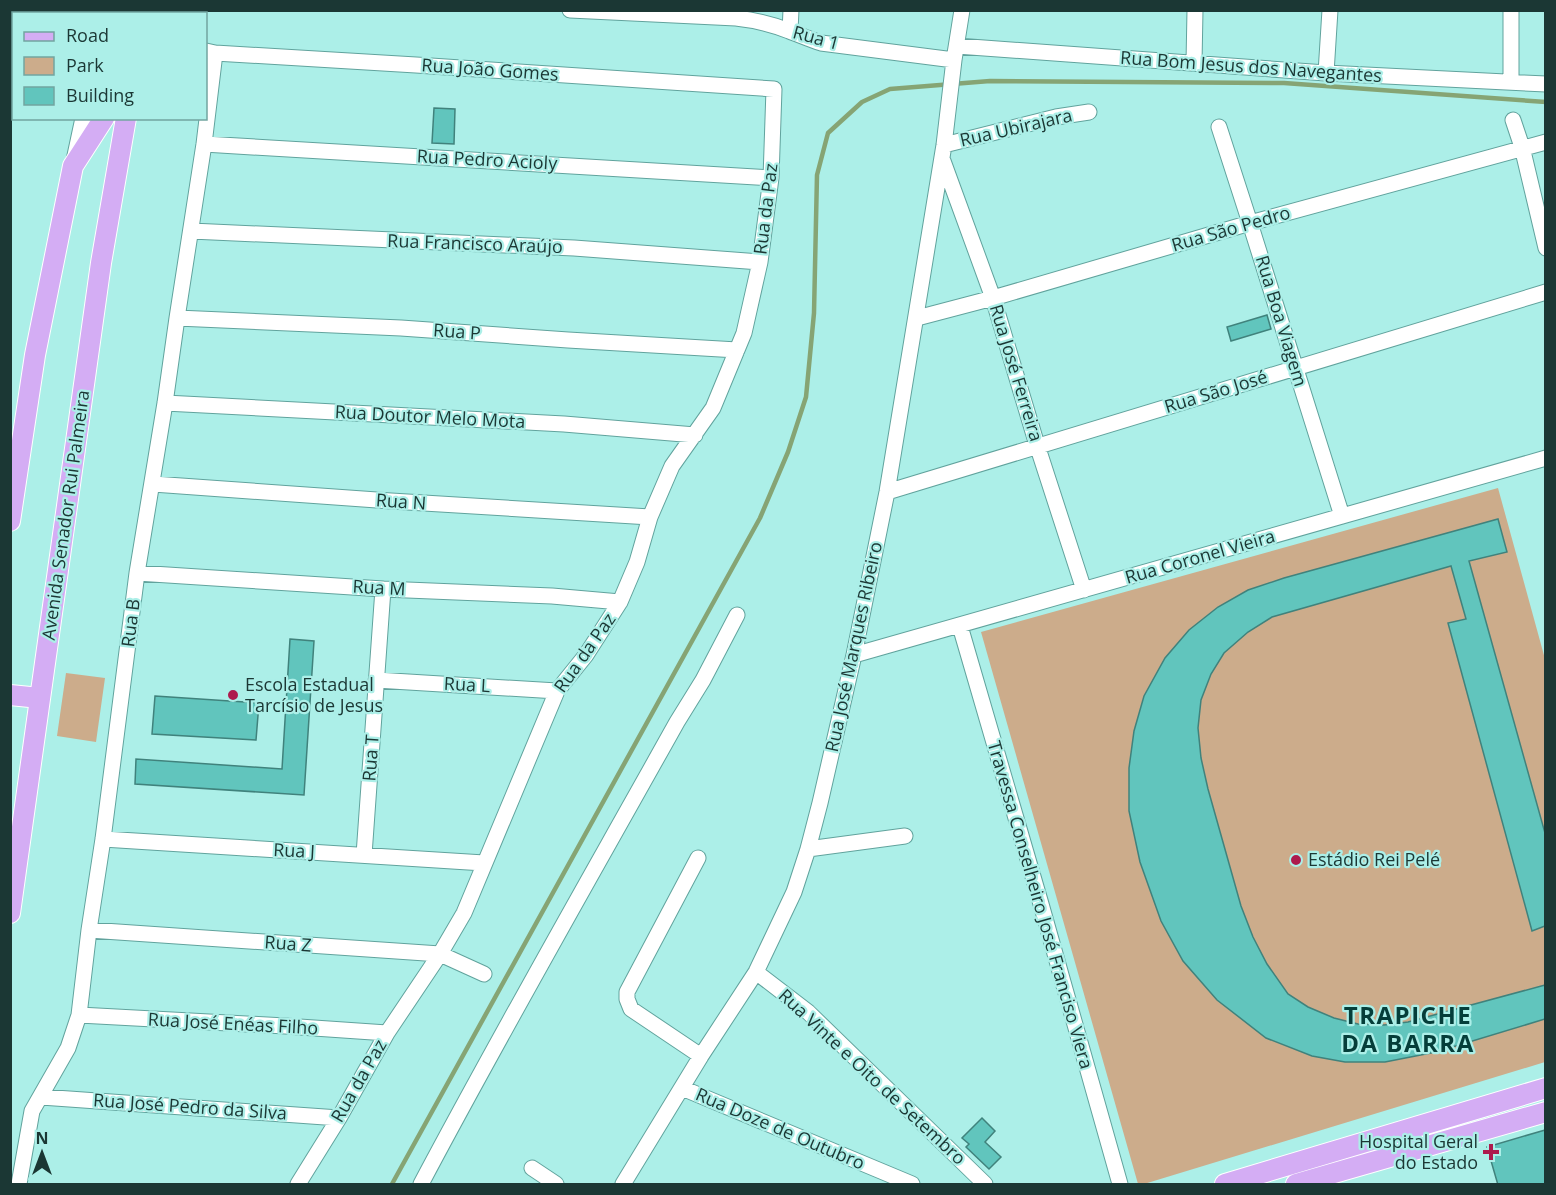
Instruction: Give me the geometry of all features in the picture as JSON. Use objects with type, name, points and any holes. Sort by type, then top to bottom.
[{"type":"main road","points":[[10,521],[35,355],[73,165],[103,120]]},
{"type":"main road","name":"Avenida Senador Rui Palmeira","points":[[10,913],[16,830],[40,698],[101,263],[126,120]]},
{"type":"main road","points":[[10,694],[40,698]]},
{"type":"main road","points":[[1225,1185],[1545,1088]]},
{"type":"main road","points":[[1296,1185],[1545,1112]]},
{"type":"street","name":"Rua 1","points":[[570,10],[736,18],[756,21],[821,43],[955,57]]},
{"type":"street","points":[[790,31],[791,10]]},
{"type":"street","name":"Rua José Marques Ribeiro","points":[[623,1185],[701,1056],[756,972],[794,892],[808,849],[854,655],[887,492],[943,152],[962,10]]},
{"type":"street","points":[[1194,63],[1195,10]]},
{"type":"street","points":[[1326,73],[1330,10]]},
{"type":"street","points":[[1511,10],[1511,81]]},
{"type":"street","name":"Rua João Gomes","points":[[210,52],[774,89]]},
{"type":"street","name":"Rua B","points":[[207,98],[210,52]]},
{"type":"street","name":"Rua Bom Jesus dos Navegantes","points":[[955,57],[1194,63],[1326,73],[1545,84]]},
{"type":"street","name":"Rua da Paz","points":[[298,1185],[387,1033],[440,954],[464,913],[557,690],[586,655],[620,602],[637,562],[650,516],[672,466],[713,408],[744,333],[760,262],[771,178],[774,89]]},
{"type":"street","name":"Rua Ubirajara","points":[[943,152],[1056,117],[1089,112]]},
{"type":"street","points":[[73,165],[82,120]]},
{"type":"street","name":"Rua B","points":[[20,1185],[32,1112],[68,1048],[79,1015],[89,930],[104,839],[137,573],[153,484],[204,144],[206,120]]},
{"type":"street","points":[[1513,120],[1522,147],[1545,248]]},
{"type":"street","name":"Rua Boa Viagem","points":[[1219,127],[1342,516]]},
{"type":"street","name":"Rua São Pedro","points":[[916,318],[1545,142]]},
{"type":"street","name":"Rua Pedro Acioly","points":[[204,144],[771,178]]},
{"type":"street","name":"Rua José Ferreira","points":[[943,152],[993,297],[1037,445],[1084,590]]},
{"type":"street","name":"Rua Francisco Araújo","points":[[191,231],[574,249],[760,262]]},
{"type":"street","name":"Rua São José","points":[[887,492],[1545,292]]},
{"type":"street","name":"Rua P","points":[[177,318],[401,328],[737,350]]},
{"type":"street","name":"Rua Doutor Melo Mota","points":[[165,403],[564,424],[695,435]]},
{"type":"street","name":"Rua Coronel Vieira","points":[[854,655],[1545,458]]},
{"type":"street","name":"Rua N","points":[[153,484],[650,516]]},
{"type":"street","name":"Rua M","points":[[137,573],[620,602]]},
{"type":"street","name":"Rua T","points":[[364,855],[383,589]]},
{"type":"street","points":[[421,1185],[737,615]]},
{"type":"street","name":"Travessa Conselheiro José Franciso Viera","points":[[960,626],[1120,1185]]},
{"type":"street","name":"Rua L","points":[[376,680],[557,690]]},
{"type":"street","points":[[808,849],[905,836]]},
{"type":"street","name":"Rua J","points":[[104,839],[484,863]]},
{"type":"street","points":[[698,858],[627,992],[627,999],[631,1009],[701,1056]]},
{"type":"street","name":"Rua Z","points":[[89,930],[440,954],[484,974]]},
{"type":"street","name":"Rua Vinte e Oito de Setembro","points":[[756,972],[816,1020],[985,1185]]},
{"type":"street","name":"Rua José Enéas Filho","points":[[79,1015],[387,1033]]},
{"type":"street","name":"Rua Doze de Outubro","points":[[682,1088],[912,1185]]},
{"type":"street","name":"Rua José Pedro da Silva","points":[[41,1097],[339,1118]]},
{"type":"street","points":[[532,1168],[556,1185]]},
{"type":"green space","name":"Estádio Rei Pelé","points":[[1498,488],[1545,659],[1545,1062],[1138,1184],[981,632]]},
{"type":"green space","points":[[66,673],[105,678],[96,742],[57,736]]},
{"type":"building","points":[[434,108],[455,109],[454,144],[432,143]]},
{"type":"building","points":[[1267,315],[1271,329],[1231,341],[1227,327]]},
{"type":"building","points":[[1498,519],[1507,552],[1469,561],[1545,833],[1545,926],[1532,931],[1448,623],[1466,619],[1451,566],[1272,617],[1248,632],[1224,653],[1211,674],[1201,700],[1198,728],[1201,758],[1208,789],[1241,906],[1267,964],[1288,994],[1308,1007],[1334,1018],[1358,1024],[1384,1025],[1408,1022],[1545,985],[1545,1019],[1436,1052],[1385,1062],[1345,1062],[1312,1056],[1266,1038],[1217,1000],[1183,961],[1161,921],[1140,862],[1129,811],[1129,768],[1134,731],[1144,696],[1165,658],[1189,630],[1218,607],[1248,590]]},
{"type":"building","points":[[290,639],[314,641],[304,795],[135,784],[136,759],[282,769]]},
{"type":"building","points":[[155,696],[259,703],[256,740],[152,734]]},
{"type":"building","points":[[982,1118],[995,1131],[985,1142],[1001,1157],[989,1169],[966,1147],[969,1144],[962,1138]]},
{"type":"building","points":[[1545,1130],[1545,1185],[1498,1185],[1487,1147]]},
{"type":"waterway","points":[[392,1184],[760,518],[788,452],[806,397],[814,313],[817,175],[828,133],[862,102],[890,89],[990,81],[1284,83],[1546,102]]},
{"type":"place","name":"Escola Estadual Tarcísio de Jesus","points":[[233,695]]},
{"type":"place","name":"Estádio Rei Pelé","points":[[1296,860]]},
{"type":"place","name":"Hospital Geral do Estado","points":[[1491,1152]]},
{"type":"district","name":"TRAPICHE DA BARRA","points":[[1408,1030]]}]
